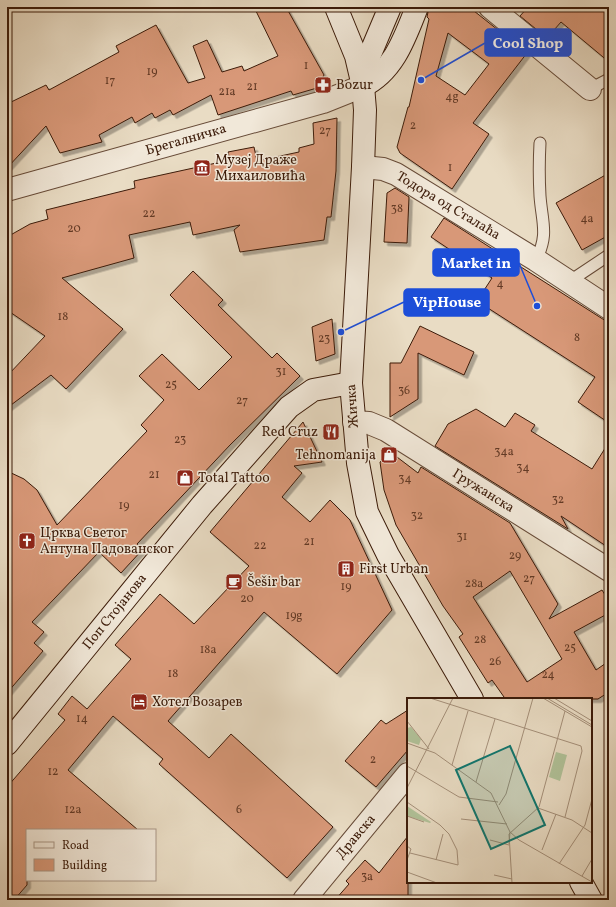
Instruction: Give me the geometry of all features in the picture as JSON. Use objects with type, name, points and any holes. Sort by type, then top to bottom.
[{"type":"street","points":[[336,7],[356,56],[363,86]]},
{"type":"street","points":[[363,86],[368,60],[390,7]]},
{"type":"street","name":"Брегалничка","points":[[7,190],[323,102],[363,86],[379,76],[390,64],[403,43],[417,7]]},
{"type":"street","points":[[490,7],[600,84]]},
{"type":"street","name":"Жичка","points":[[363,86],[365,128],[351,383],[363,497],[375,531],[471,698]]},
{"type":"street","name":"Тодора од Сталаћа","points":[[363,168],[382,169],[396,174],[570,281],[609,308]]},
{"type":"street","name":"Поп Стојанова","points":[[7,744],[202,505],[289,407],[313,390],[351,383]]},
{"type":"street","name":"Гружанска","points":[[354,422],[369,423],[386,430],[609,570]]},
{"type":"street","name":"Дравска","points":[[304,900],[407,775]]},
{"type":"street","points":[[582,883],[591,900]]},
{"type":"lane","points":[[536,260],[543,246],[545,228],[541,210],[539,180],[540,143]]},
{"type":"lane","points":[[570,281],[609,255]]},
{"type":"building","points":[[254,7],[286,7],[324,75],[317,88],[293,95],[291,91],[218,115],[211,95],[173,115],[170,110],[155,118],[152,113],[135,123],[132,117],[99,135],[102,142],[60,153],[46,126],[7,168],[7,104],[46,85],[49,90],[119,52],[116,46],[156,25],[188,83],[205,78],[193,46],[207,40],[222,72],[242,66],[244,71],[278,56]]},
{"type":"building","points":[[429,7],[469,7],[527,53],[473,123],[489,134],[452,189],[400,153],[397,147],[409,107],[429,19],[427,17]],"holes":[[[448,33],[489,64],[465,95],[436,76]]]},
{"type":"building","points":[[528,7],[609,7],[609,62],[561,22],[547,38],[520,16]]},
{"type":"building","points":[[337,118],[336,171],[331,217],[327,217],[324,240],[240,252],[234,230],[240,225],[193,235],[190,222],[129,235],[134,258],[62,278],[123,329],[66,389],[51,375],[7,408],[7,376],[45,336],[7,310],[7,237],[30,224],[48,219],[46,210],[135,188],[134,181],[230,160],[228,152],[254,147],[257,161],[299,152],[299,148],[314,144],[313,123]]},
{"type":"building","points":[[609,173],[609,235],[582,250],[556,203]]},
{"type":"building","points":[[395,188],[409,197],[407,243],[384,242],[387,193]]},
{"type":"building","points":[[444,218],[609,323],[609,423],[578,402],[595,377],[477,301],[492,278],[431,237]]},
{"type":"building","points":[[193,271],[223,300],[218,305],[272,358],[277,353],[300,376],[230,445],[137,544],[143,549],[121,573],[99,552],[32,622],[44,632],[34,643],[43,651],[7,693],[7,471],[24,479],[37,490],[57,525],[147,431],[141,425],[164,400],[139,376],[162,354],[199,390],[232,357],[170,295]]},
{"type":"building","points":[[332,319],[335,354],[316,361],[312,327]]},
{"type":"building","points":[[420,326],[474,352],[464,375],[418,353],[418,399],[390,417],[390,363],[401,363]]},
{"type":"building","points":[[476,409],[505,427],[515,413],[535,425],[531,431],[592,469],[609,442],[609,548],[561,516],[568,529],[435,446],[448,424]]},
{"type":"building","points":[[303,422],[322,462],[294,466],[302,473],[282,497],[310,522],[330,500],[350,520],[392,610],[337,674],[264,612],[168,721],[209,758],[231,734],[333,827],[287,878],[159,764],[163,759],[113,716],[68,770],[137,829],[26,829],[27,885],[14,900],[7,900],[7,787],[65,720],[58,714],[72,696],[87,709],[131,659],[115,645],[160,594],[194,624],[249,566],[210,532]]},
{"type":"building","points":[[393,454],[418,473],[421,467],[510,523],[558,604],[549,619],[602,590],[609,601],[609,613],[574,632],[596,670],[609,661],[609,692],[598,699],[502,698],[504,697],[492,680],[488,683],[459,637],[463,634],[443,606],[396,525],[384,490],[380,462]],"holes":[[[510,571],[562,659],[527,682],[473,597]]]},
{"type":"building","points":[[407,711],[407,751],[376,787],[345,761],[381,720],[386,724]]},
{"type":"building","points":[[407,837],[408,900],[335,900],[349,884],[346,881],[365,860],[379,873]]},
{"type":"place","name":"Cool Shop","points":[[421,80]]},
{"type":"place","name":"Bozur","points":[[323,85]]},
{"type":"place","name":"Музеј Драже Михаиловића","points":[[202,168]]},
{"type":"place","name":"Market in","points":[[537,306]]},
{"type":"place","name":"VipHouse","points":[[341,332]]},
{"type":"place","name":"Red Cruz","points":[[331,432]]},
{"type":"place","name":"Tehnomanija","points":[[389,455]]},
{"type":"place","name":"Total Tattoo","points":[[185,478]]},
{"type":"place","name":"Црква Светог Антуна Падованског","points":[[27,541]]},
{"type":"place","name":"First Urban","points":[[346,569]]},
{"type":"place","name":"Šešir bar","points":[[234,582]]},
{"type":"place","name":"Хотел Возарев","points":[[139,702]]}]
